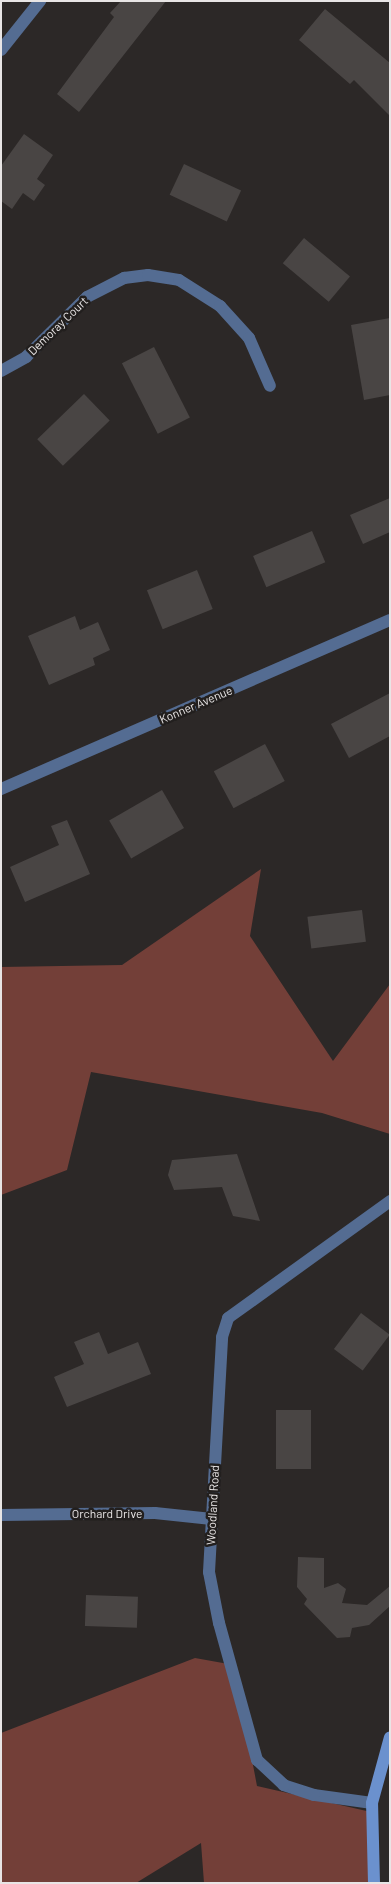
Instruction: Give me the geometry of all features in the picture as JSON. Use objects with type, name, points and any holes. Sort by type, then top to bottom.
[{"type":"street","points":[[1,50],[40,1]]},
{"type":"street","name":"Demoray Court","points":[[1,371],[26,357],[87,298],[124,278],[148,275],[185,283],[220,306],[250,338],[270,386]]},
{"type":"street","name":"Konner Avenue","points":[[1,789],[390,620]]},
{"type":"street","name":"Woodland Road","points":[[372,1803],[314,1795],[284,1785],[257,1760],[217,1615],[210,1572],[222,1337],[228,1318],[390,1201]]},
{"type":"street","name":"Orchard Drive","points":[[1,1515],[155,1513],[212,1519]]},
{"type":"street","points":[[374,1883],[372,1803],[390,1737]]},
{"type":"shaded area","points":[[261,869],[250,936],[333,1061],[390,984],[390,1134],[322,1113],[91,1072],[67,1170],[1,1195],[1,967],[122,965]]},
{"type":"shaded area","points":[[195,1658],[234,1665],[257,1786],[371,1812],[376,1883],[204,1883],[201,1843],[136,1883],[1,1883],[1,1733]]},
{"type":"building","points":[[121,1],[166,1],[79,112],[57,94],[114,17],[110,13]]},
{"type":"building","points":[[325,9],[390,63],[390,116],[354,80],[350,84],[299,40]]},
{"type":"building","points":[[24,134],[53,155],[37,179],[45,185],[34,201],[23,193],[12,209],[1,201],[1,166]]},
{"type":"building","points":[[184,164],[241,191],[227,221],[170,195]]},
{"type":"building","points":[[304,238],[350,277],[329,302],[283,263]]},
{"type":"building","points":[[390,318],[390,395],[364,400],[351,325]]},
{"type":"building","points":[[154,347],[190,417],[158,434],[122,363]]},
{"type":"building","points":[[84,394],[110,421],[63,466],[37,439]]},
{"type":"building","points":[[390,498],[390,532],[363,544],[350,515]]},
{"type":"building","points":[[312,531],[325,562],[266,587],[253,556]]},
{"type":"building","points":[[197,570],[213,609],[163,629],[147,590]]},
{"type":"building","points":[[75,616],[80,630],[98,622],[110,650],[93,658],[95,665],[49,685],[28,636]]},
{"type":"building","points":[[390,693],[390,736],[349,758],[331,724]]},
{"type":"building","points":[[265,744],[285,781],[234,808],[214,771]]},
{"type":"building","points":[[162,790],[184,828],[131,859],[109,820]]},
{"type":"building","points":[[67,820],[90,874],[25,902],[10,867],[59,845],[51,826]]},
{"type":"building","points":[[362,910],[366,942],[311,948],[307,917]]},
{"type":"building","points":[[237,1154],[260,1221],[233,1216],[222,1187],[174,1190],[168,1175],[172,1160]]},
{"type":"building","points":[[361,1313],[390,1335],[363,1371],[334,1349]]},
{"type":"building","points":[[99,1332],[108,1354],[138,1342],[151,1374],[67,1407],[54,1377],[84,1364],[74,1342]]},
{"type":"building","points":[[276,1410],[311,1410],[311,1469],[276,1469]]},
{"type":"building","points":[[298,1557],[324,1558],[324,1588],[338,1583],[346,1589],[342,1603],[367,1605],[390,1586],[390,1606],[369,1625],[352,1628],[350,1637],[337,1638],[304,1604],[307,1599],[297,1587]]},
{"type":"building","points":[[86,1595],[138,1597],[137,1628],[85,1626]]}]
